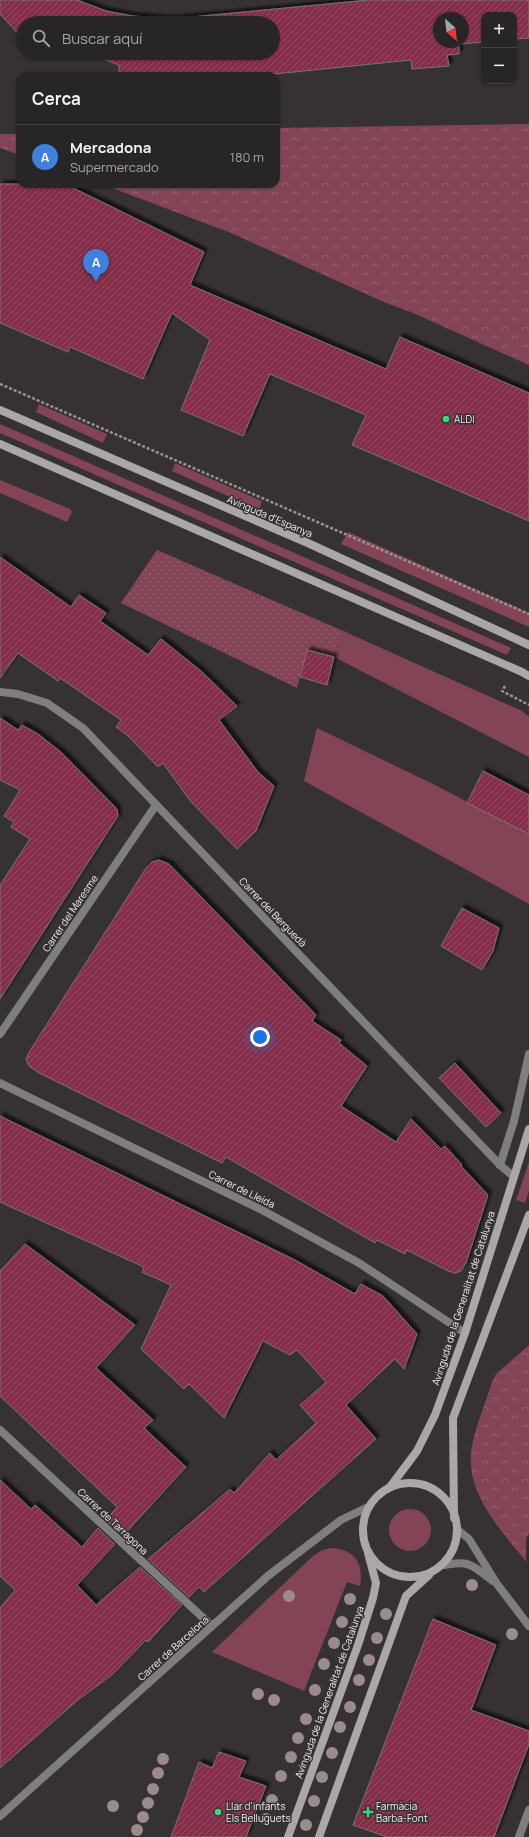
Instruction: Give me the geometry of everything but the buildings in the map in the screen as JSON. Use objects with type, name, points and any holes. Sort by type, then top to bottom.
[{"type":"street","name":"Avinguda d'Espanya","points":[[0,410],[310,544],[529,645]]},
{"type":"street","points":[[0,444],[529,676]]},
{"type":"street","name":"Carrer del Berguedà","points":[[0,692],[18,694],[47,703],[83,728],[500,1165],[513,1176]]},
{"type":"street","name":"Carrer del Maresme","points":[[0,1034],[156,805]]},
{"type":"street","points":[[500,1165],[514,1121],[529,1054]]},
{"type":"street","name":"Carrer de Lleida","points":[[0,1083],[262,1210],[359,1263],[465,1332]]},
{"type":"street","name":"Avinguda de la Generalitat de Catalunya","points":[[390,1487],[417,1451],[432,1421],[465,1332],[513,1176],[529,1130]]},
{"type":"street","points":[[454,1518],[453,1418],[529,1215]]},
{"type":"street","name":"Carrer de Tarragona","points":[[0,1430],[212,1626]]},
{"type":"street","points":[[430,1574],[416,1577],[393,1574],[378,1565],[368,1553],[363,1538],[363,1522],[368,1507],[379,1494],[395,1484],[406,1482],[425,1484],[442,1494],[454,1518],[458,1530],[454,1550],[444,1565]]},
{"type":"street","name":"Carrer de Barcelona","points":[[0,1816],[270,1575],[341,1520],[368,1507]]},
{"type":"street","points":[[458,1530],[469,1539],[497,1584],[529,1626]]},
{"type":"street","name":"Avinguda de la Generalitat de Catalunya","points":[[288,1837],[358,1645],[373,1598],[376,1583],[368,1553]]},
{"type":"street","points":[[319,1837],[406,1596],[430,1574],[444,1565],[460,1562],[472,1564],[497,1584]]},
{"type":"street","points":[[519,1837],[529,1810]]},
{"type":"path","points":[[0,384],[529,614]]},
{"type":"green space","points":[[529,124],[529,365],[411,312],[386,303],[231,233],[113,188],[280,188],[280,128]]},
{"type":"green space","points":[[0,134],[16,134],[16,154],[0,148]]},
{"type":"green space","points":[[39,404],[107,434],[103,443],[36,412]]},
{"type":"green space","points":[[0,424],[511,648],[507,655],[0,433]]},
{"type":"green space","points":[[175,463],[262,501],[259,510],[172,471]]},
{"type":"green space","points":[[0,480],[70,509],[72,512],[67,522],[0,493]]},
{"type":"green space","points":[[348,532],[529,613],[529,627],[341,544]]},
{"type":"green space","points":[[157,550],[341,630],[334,657],[307,650],[297,688],[121,603]]},
{"type":"green space","points":[[341,630],[522,711],[529,717],[529,757],[334,657]]},
{"type":"green space","points":[[317,728],[433,784],[529,834],[529,904],[304,781]]},
{"type":"green space","points":[[529,1162],[529,1191],[525,1203],[516,1200]]},
{"type":"green space","points":[[529,1345],[529,1534],[526,1538],[526,1562],[485,1507],[477,1492],[472,1476],[471,1459],[473,1441],[477,1426],[496,1374]]},
{"type":"green space","points":[[406,1509],[414,1509],[422,1512],[428,1518],[431,1530],[428,1542],[422,1548],[414,1551],[406,1551],[398,1548],[392,1542],[389,1534],[389,1526],[392,1518],[398,1512]]},
{"type":"green space","points":[[331,1548],[346,1551],[356,1559],[361,1571],[360,1586],[347,1582],[304,1691],[212,1652],[313,1556],[322,1550]]},
{"type":"place","name":"Mercadona","points":[[96,282]]},
{"type":"place","name":"ALDI","points":[[446,419]]},
{"type":"place","name":"Llar d'infants Els Belluguets","points":[[218,1812]]},
{"type":"place","name":"Farmàcia Barba-Font","points":[[368,1812]]}]
